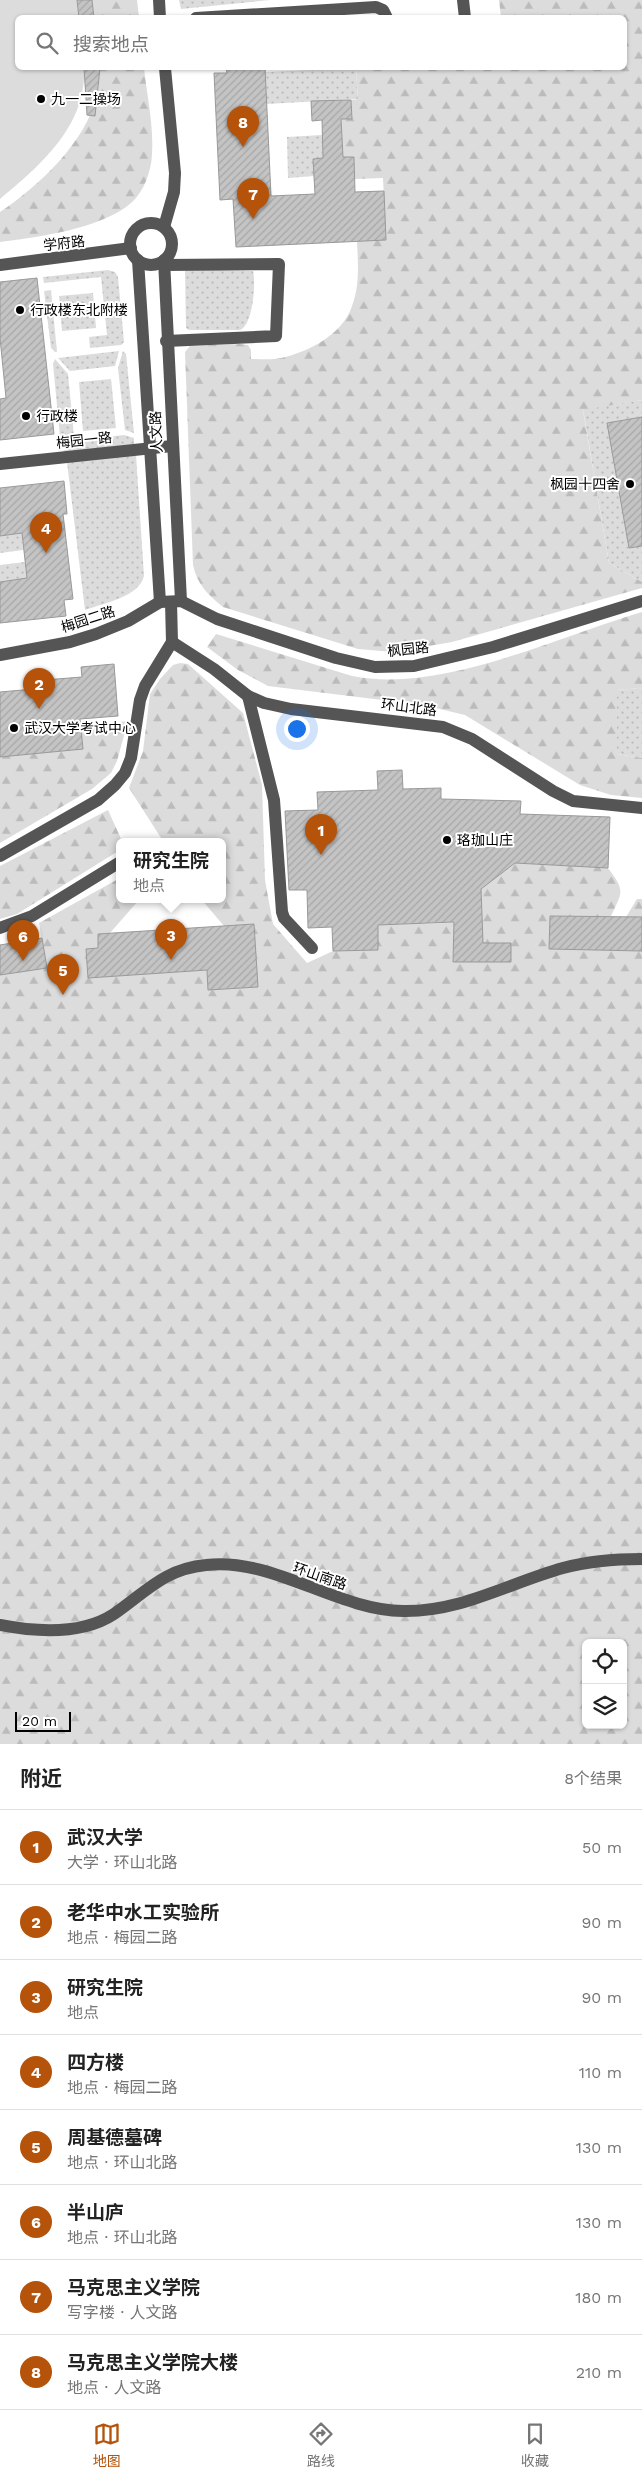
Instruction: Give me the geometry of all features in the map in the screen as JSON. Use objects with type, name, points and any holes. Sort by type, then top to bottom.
[{"type":"street","points":[[159,0],[160,15]]},
{"type":"street","points":[[462,0],[464,15]]},
{"type":"street","points":[[241,15],[376,6],[383,10],[386,15]]},
{"type":"street","points":[[164,227],[174,192],[165,70]]},
{"type":"street","points":[[0,856],[98,800],[125,773],[131,758],[140,700],[145,686],[172,642],[171,602],[150,449],[138,260],[131,248],[132,234],[143,224],[157,223],[169,232],[172,243],[164,263]]},
{"type":"street","name":"学府路","points":[[0,265],[131,248]]},
{"type":"street","points":[[138,260],[151,265],[164,263],[279,264],[276,336],[166,341]]},
{"type":"street","name":"人文路","points":[[164,263],[172,446],[171,602]]},
{"type":"street","name":"梅园一路","points":[[0,464],[172,446]]},
{"type":"street","name":"枫园路","points":[[171,602],[336,658],[375,667],[394,667],[438,661],[484,649],[642,600]]},
{"type":"street","name":"梅园二路","points":[[0,655],[70,642],[96,634],[171,602]]},
{"type":"street","name":"环山北路","points":[[172,642],[214,669],[248,696],[280,707],[442,727],[472,739],[554,791],[573,800],[642,808]]},
{"type":"street","points":[[248,696],[274,800],[282,912],[284,918],[312,948]]},
{"type":"street","points":[[0,928],[32,916],[116,864]]},
{"type":"street","name":"环山南路","points":[[0,1625],[47,1630],[72,1629],[93,1624],[113,1614],[160,1579],[183,1568],[206,1564],[248,1567],[353,1603],[379,1609],[403,1611],[437,1608],[479,1599],[563,1568],[616,1559],[642,1559]]},
{"type":"green space","name":"九一二操场","points":[[0,0],[77,0],[79,15],[15,15],[15,70],[84,70],[83,89],[78,108],[70,126],[58,142],[31,172],[0,199]]},
{"type":"green space","points":[[92,0],[137,0],[139,15],[94,15]]},
{"type":"green space","points":[[179,0],[270,0],[181,9]]},
{"type":"green space","points":[[499,0],[642,0],[642,400],[583,410],[609,563],[642,582],[642,588],[452,642],[393,652],[358,649],[223,607],[204,589],[197,578],[193,565],[185,352],[190,346],[240,344],[248,345],[251,350],[251,359],[281,358],[303,351],[324,340],[348,316],[355,298],[357,282],[357,241],[386,240],[383,178],[355,179],[354,157],[343,157],[341,119],[352,119],[351,100],[358,99],[356,70],[627,70],[627,15],[501,15]]},
{"type":"green space","points":[[100,70],[144,70],[151,123],[152,155],[146,181],[140,193],[131,203],[118,212],[86,225],[0,242],[0,212],[45,176],[72,146],[91,112],[99,85]]},
{"type":"green space","points":[[356,70],[358,99],[266,104],[265,72]]},
{"type":"green space","points":[[322,135],[323,158],[313,159],[314,176],[288,178],[287,137]]},
{"type":"green space","points":[[185,269],[253,271],[254,285],[251,312],[244,327],[240,330],[189,330],[186,328]]},
{"type":"green space","points":[[108,270],[115,272],[118,277],[124,342],[121,345],[90,348],[89,337],[107,335],[101,277],[44,283],[43,277]]},
{"type":"green space","points":[[51,290],[57,352],[51,348],[44,291]]},
{"type":"green space","points":[[93,293],[96,328],[62,331],[59,296]]},
{"type":"green space","points":[[119,351],[115,366],[70,371],[58,358]]},
{"type":"green space","points":[[123,351],[126,354],[134,433],[125,430],[118,368]]},
{"type":"green space","points":[[55,359],[68,374],[74,436],[61,447],[53,364]]},
{"type":"green space","points":[[111,379],[116,428],[83,431],[79,382]]},
{"type":"green space","points":[[642,400],[642,417],[607,423],[629,548],[642,546],[642,582],[609,563],[583,409]]},
{"type":"green space","points":[[124,435],[134,438],[134,446],[62,452],[78,440]]},
{"type":"green space","points":[[136,455],[144,576],[141,583],[128,594],[111,602],[85,610],[67,462]]},
{"type":"green space","points":[[22,533],[23,550],[0,553],[0,536]]},
{"type":"green space","points":[[25,562],[27,578],[0,582],[0,565]]},
{"type":"green space","points":[[642,612],[642,688],[617,690],[617,754],[642,758],[642,798],[611,795],[580,785],[465,715],[423,705],[268,686],[238,670],[207,647],[216,634],[352,676],[386,679],[423,677],[498,660]]},
{"type":"green space","points":[[180,663],[188,664],[243,713],[262,785],[265,880],[273,924],[307,963],[333,951],[378,950],[378,925],[482,922],[481,889],[515,863],[608,868],[620,887],[620,896],[611,916],[550,916],[549,949],[642,951],[642,1744],[0,1744],[0,975],[46,968],[39,923],[116,880],[116,903],[136,903],[110,933],[98,934],[98,948],[86,949],[88,978],[207,970],[208,990],[258,987],[254,924],[224,926],[204,903],[226,903],[226,838],[161,838],[129,788],[143,751],[150,694],[173,665]],"holes":[[[453,943],[511,943],[511,961],[453,961]]]},
{"type":"green space","points":[[642,688],[642,758],[617,754],[617,690]]},
{"type":"green space","points":[[128,721],[117,761],[111,773],[92,789],[0,843],[0,757],[80,726]]},
{"type":"green space","points":[[108,810],[121,838],[116,838],[116,852],[17,914],[0,919],[0,866]]},
{"type":"green space","points":[[637,899],[642,899],[642,917],[626,917]]},
{"type":"building","points":[[77,0],[92,0],[94,15],[79,15]]},
{"type":"building","points":[[84,70],[100,70],[95,116],[87,115]]},
{"type":"building","points":[[226,70],[265,70],[271,196],[315,194],[313,159],[323,158],[322,120],[312,121],[311,101],[351,100],[352,119],[341,119],[343,157],[354,157],[355,192],[384,191],[386,240],[236,247],[233,199],[220,200],[214,73],[227,73]]},
{"type":"building","points":[[37,278],[54,434],[0,440],[0,399],[6,398],[0,338],[0,282]]},
{"type":"building","name":"枫园十四舍","points":[[642,417],[642,546],[629,548],[607,423]]},
{"type":"building","points":[[64,481],[67,514],[63,514],[73,599],[64,600],[66,616],[0,623],[0,582],[27,578],[22,533],[0,536],[0,488]]},
{"type":"building","points":[[114,664],[118,716],[80,719],[83,749],[0,757],[0,692],[45,688],[44,680],[82,677],[81,667]]},
{"type":"building","name":"珞珈山庄","points":[[402,770],[403,789],[441,788],[441,799],[521,801],[520,814],[610,817],[608,868],[515,863],[481,889],[483,943],[511,943],[511,962],[453,962],[454,922],[378,925],[378,950],[333,951],[332,927],[308,928],[307,890],[289,890],[285,811],[318,810],[317,792],[378,790],[377,771]]},
{"type":"building","points":[[550,916],[642,917],[642,951],[549,949]]},
{"type":"building","points":[[254,924],[258,987],[208,990],[207,970],[88,978],[86,949],[98,948],[98,934]]},
{"type":"building","points":[[42,938],[47,968],[0,975],[0,945]]},
{"type":"place","name":"九一二操场","points":[[41,99]]},
{"type":"place","name":"马克思主义学院大楼","points":[[243,147]]},
{"type":"place","name":"马克思主义学院","points":[[253,219]]},
{"type":"place","name":"行政楼东北附楼","points":[[20,310]]},
{"type":"place","name":"行政楼","points":[[26,416]]},
{"type":"place","name":"枫园十四舍","points":[[630,484]]},
{"type":"place","name":"四方楼","points":[[46,553]]},
{"type":"place","name":"老华中水工实验所","points":[[39,709]]},
{"type":"place","name":"武汉大学考试中心","points":[[14,728]]},
{"type":"place","name":"珞珈山庄","points":[[447,840]]},
{"type":"place","name":"武汉大学","points":[[321,855]]},
{"type":"place","name":"研究生院","points":[[171,960]]},
{"type":"place","name":"半山庐","points":[[23,961]]},
{"type":"place","name":"周基德墓碑","points":[[63,995]]}]
